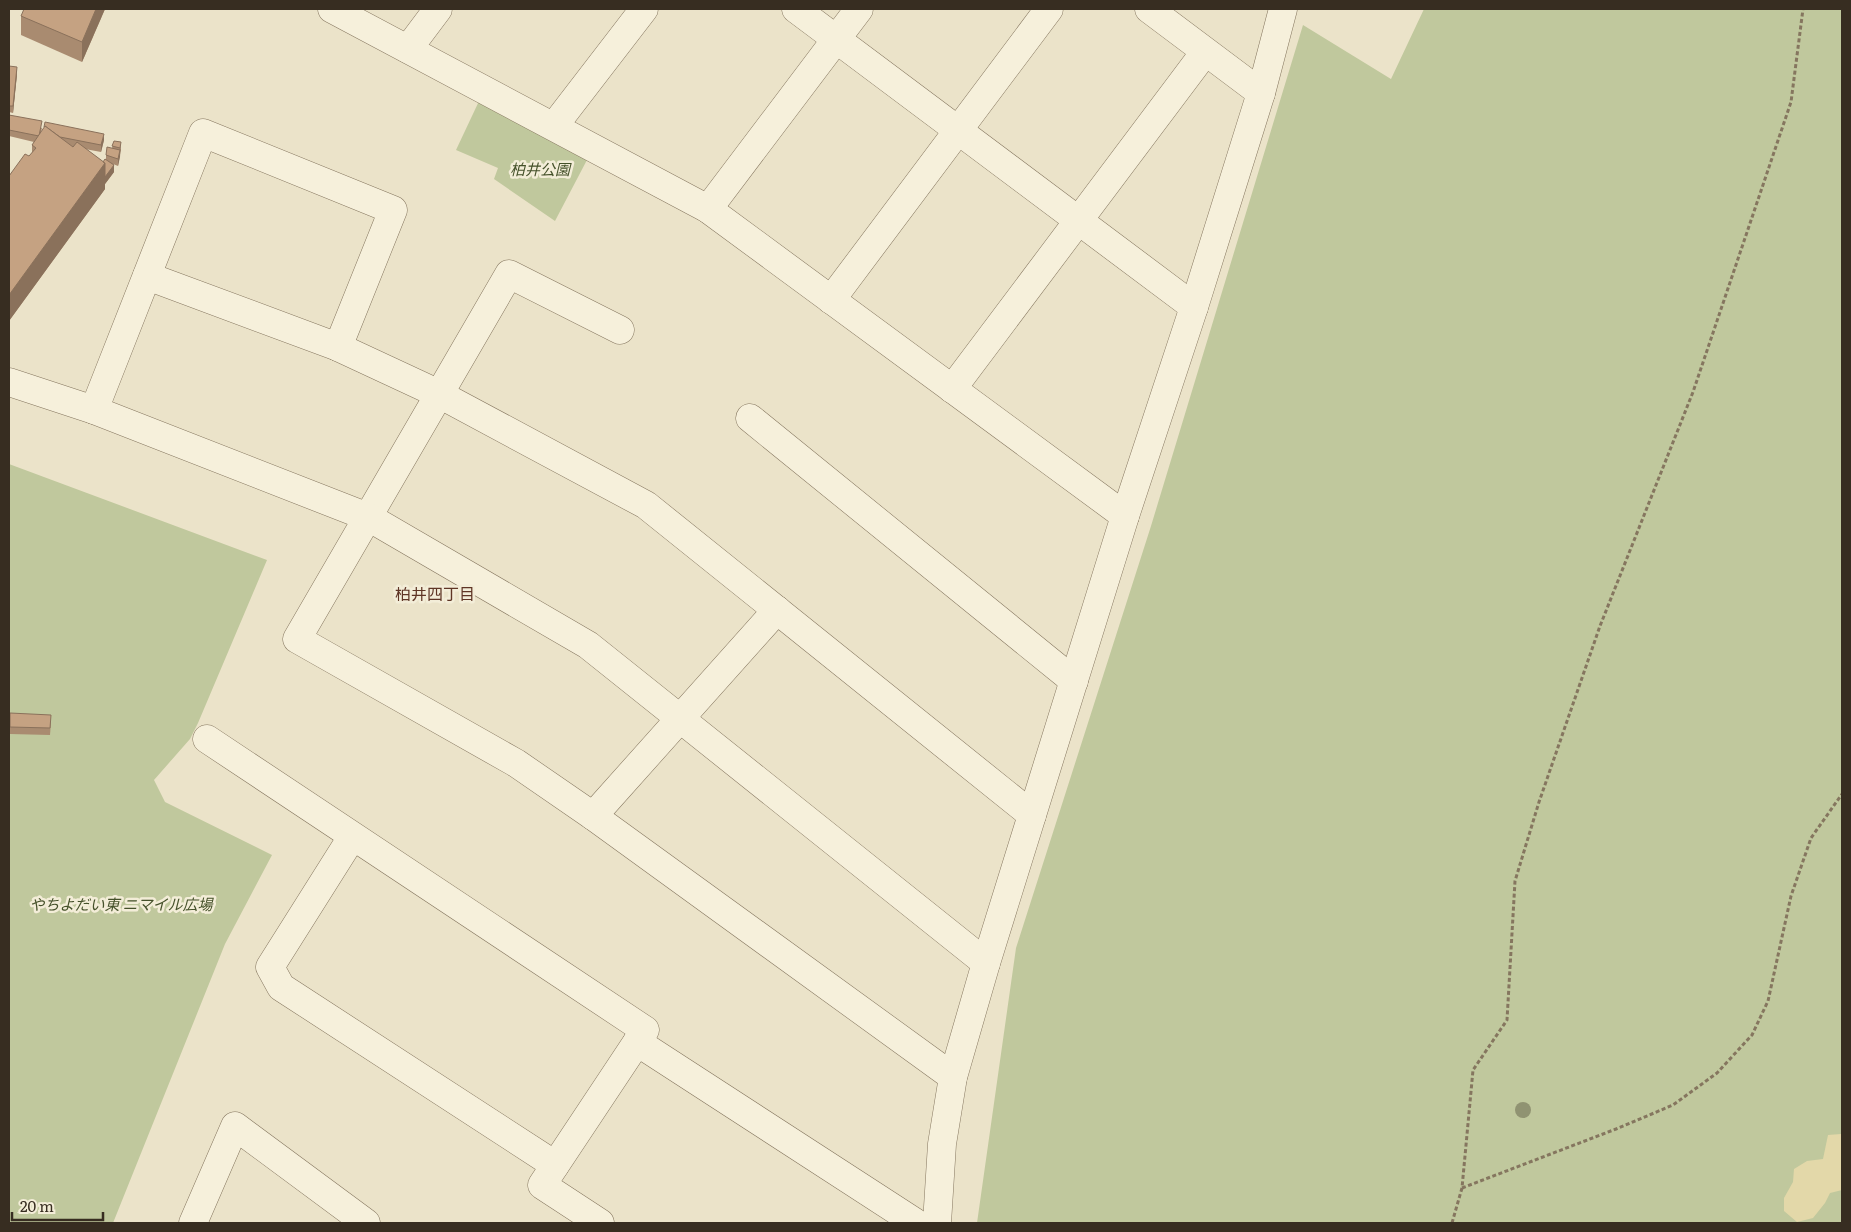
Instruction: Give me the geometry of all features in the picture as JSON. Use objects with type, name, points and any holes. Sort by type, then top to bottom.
[{"type":"street","points":[[332,9],[708,209],[1125,516]]},
{"type":"street","points":[[408,49],[438,9]]},
{"type":"street","points":[[554,126],[644,9]]},
{"type":"street","points":[[796,9],[1194,307]]},
{"type":"street","points":[[708,209],[859,9]]},
{"type":"street","points":[[831,300],[1049,9]]},
{"type":"street","points":[[1148,9],[1260,94]]},
{"type":"street","points":[[937,1223],[942,1144],[953,1077],[986,963],[1125,516],[1194,307],[1260,94],[1283,9]]},
{"type":"street","points":[[952,389],[1205,52]]},
{"type":"street","points":[[94,410],[202,133],[393,210],[338,347]]},
{"type":"street","points":[[620,330],[509,274],[297,639],[516,763],[593,816],[953,1077]]},
{"type":"street","points":[[146,276],[338,347],[439,394],[646,505],[1032,815]]},
{"type":"street","points":[[9,382],[94,410],[368,517],[588,645],[986,963]]},
{"type":"street","points":[[750,418],[1074,681]]},
{"type":"street","points":[[593,816],[777,610]]},
{"type":"street","points":[[207,739],[645,1030],[542,1185],[600,1223]]},
{"type":"street","points":[[352,837],[270,967],[281,987],[555,1165]]},
{"type":"street","points":[[637,1042],[916,1223]]},
{"type":"street","points":[[193,1223],[235,1126],[332,1212],[366,1223]]},
{"type":"path","points":[[1452,1223],[1462,1188],[1473,1070],[1507,1020],[1515,881],[1539,802],[1600,626],[1693,392],[1791,102],[1803,9]]},
{"type":"path","points":[[1462,1188],[1673,1105],[1717,1073],[1752,1035],[1768,1001],[1791,896],[1811,838],[1842,794]]},
{"type":"green space","points":[[1424,9],[1842,9],[1842,1223],[977,1223],[1016,948],[1151,526],[1303,25],[1391,79]]},
{"type":"green space","name":"柏井公園","points":[[480,99],[588,158],[555,221],[494,179],[498,168],[456,150]]},
{"type":"green space","name":"やちよだい東 ニマイル広場","points":[[9,464],[267,560],[190,739],[154,780],[165,802],[272,855],[225,944],[113,1223],[9,1223]]},
{"type":"sand","points":[[1841,1134],[1842,1190],[1830,1193],[1813,1218],[1797,1222],[1784,1211],[1784,1198],[1793,1182],[1794,1169],[1807,1161],[1823,1159],[1828,1135]]},
{"type":"building","points":[[24,9],[96,9],[82,42],[21,16]]},
{"type":"building","points":[[9,66],[17,67],[13,106],[9,106]]},
{"type":"building","points":[[9,115],[42,121],[39,136],[9,130]]},
{"type":"building","points":[[45,122],[104,134],[101,145],[60,137],[44,127]]},
{"type":"building","points":[[45,126],[73,147],[77,142],[105,163],[9,295],[9,176],[25,154],[29,156],[36,148],[32,145]]},
{"type":"building","points":[[114,141],[121,142],[120,148],[112,146]]},
{"type":"building","points":[[107,147],[120,150],[118,159],[106,155]]},
{"type":"building","points":[[105,159],[114,165],[105,177],[105,163],[103,162]]},
{"type":"building","points":[[10,713],[51,715],[50,728],[10,727]]},
{"type":"district","name":"柏井四丁目","points":[[435,594]]}]
